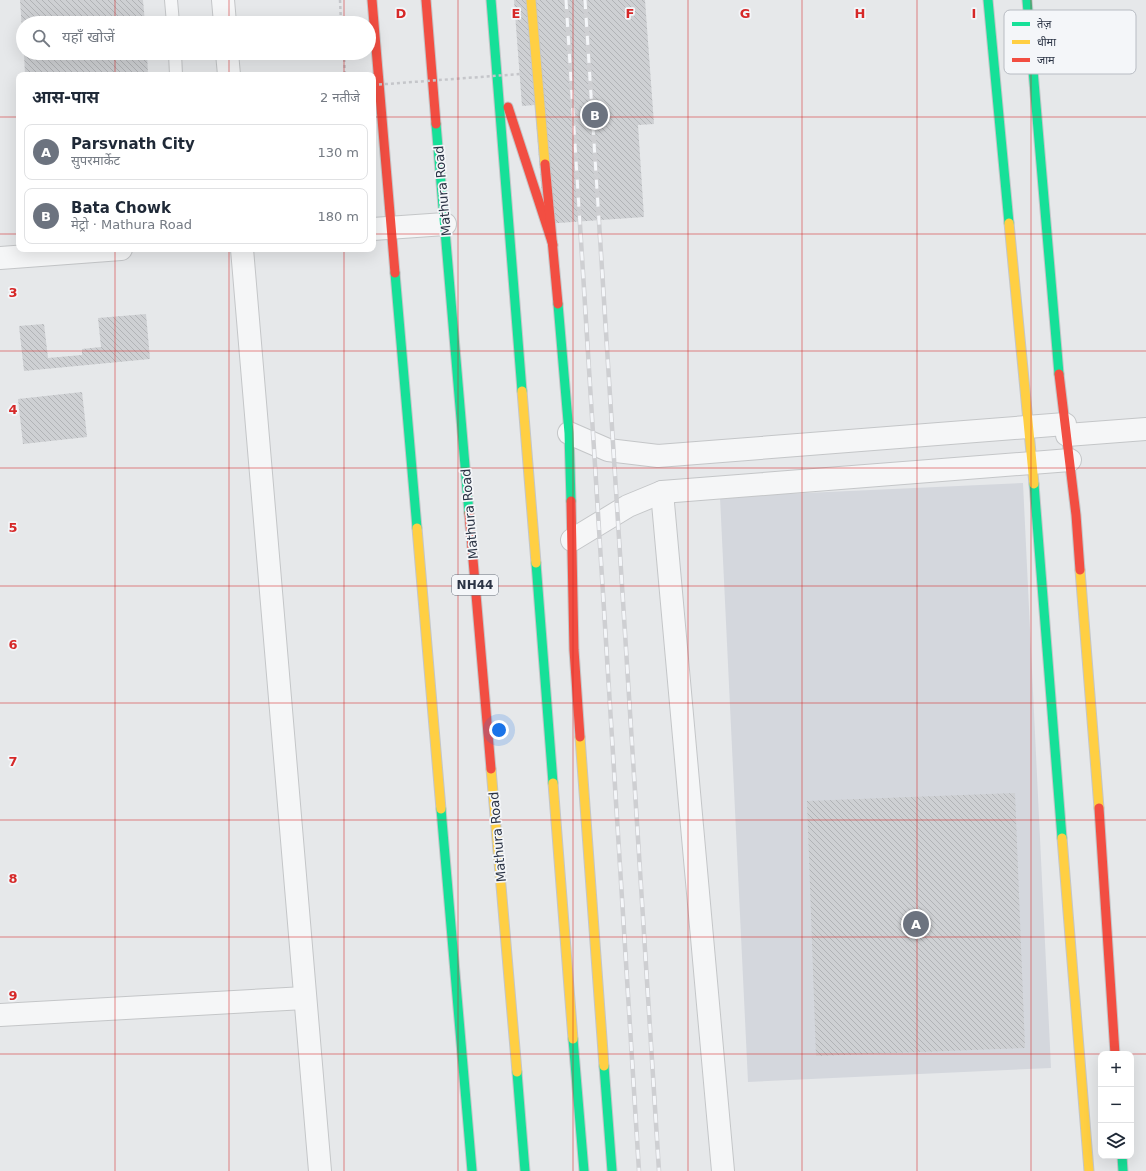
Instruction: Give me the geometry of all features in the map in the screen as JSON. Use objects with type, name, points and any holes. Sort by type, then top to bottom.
[{"type":"main road","points":[[372,0],[373,16]]},
{"type":"main road","name":"Mathura Road","points":[[426,0],[525,1171]]},
{"type":"main road","points":[[491,0],[584,1171]]},
{"type":"main road","points":[[531,0],[569,433],[574,650],[612,1171]]},
{"type":"main road","points":[[988,0],[1032,464],[1089,1171]]},
{"type":"main road","points":[[1027,0],[1028,10]]},
{"type":"main road","points":[[375,60],[375,72]]},
{"type":"main road","points":[[496,72],[553,246]]},
{"type":"main road","points":[[1033,74],[1057,359],[1077,522],[1096,761],[1115,1051]]},
{"type":"main road","points":[[376,92],[382,229],[472,1171]]},
{"type":"main road","points":[[1122,1159],[1123,1171]]},
{"type":"street","points":[[223,0],[224,16]]},
{"type":"street","points":[[228,60],[229,72]]},
{"type":"street","points":[[382,229],[445,224]]},
{"type":"street","points":[[0,258],[80,252]]},
{"type":"street","points":[[242,252],[320,1171]]},
{"type":"street","points":[[569,433],[608,450],[658,456],[1028,428],[1066,430],[1146,429]]},
{"type":"street","points":[[572,540],[628,506],[662,492],[1070,460]]},
{"type":"street","points":[[662,492],[723,1171]]},
{"type":"street","points":[[0,1015],[305,998]]},
{"type":"lane","points":[[171,0],[172,16]]},
{"type":"lane","points":[[175,60],[176,72]]},
{"type":"path","points":[[340,0],[341,16]]},
{"type":"path","points":[[344,60],[345,72]]},
{"type":"path","points":[[376,85],[520,74]]},
{"type":"shaded area","points":[[1023,483],[1051,1068],[748,1082],[720,497]]},
{"type":"building","points":[[20,0],[143,0],[144,16],[21,16]]},
{"type":"building","points":[[514,0],[645,0],[654,124],[638,125],[644,217],[544,224],[535,105],[522,106]]},
{"type":"building","points":[[24,60],[147,60],[148,72],[25,72]]},
{"type":"building","points":[[146,314],[150,359],[24,371],[19,326],[44,324],[48,358],[82,355],[82,349],[101,347],[98,318]]},
{"type":"building","points":[[82,392],[87,437],[23,444],[18,399]]},
{"type":"building","points":[[1015,793],[1025,1048],[816,1056],[807,801]]},
{"type":"railway","points":[[566,0],[639,1171]]},
{"type":"railway","points":[[585,0],[659,1171]]},
{"type":"traffic: fast","points":[[491,0],[522,391]]},
{"type":"traffic: fast","points":[[988,0],[1009,223]]},
{"type":"traffic: fast","points":[[1027,0],[1028,10]]},
{"type":"traffic: fast","points":[[1033,74],[1059,374]]},
{"type":"traffic: fast","points":[[436,124],[469,513]]},
{"type":"traffic: fast","points":[[395,273],[417,528]]},
{"type":"traffic: fast","points":[[558,304],[569,433],[571,501]]},
{"type":"traffic: fast","points":[[1034,484],[1062,838]]},
{"type":"traffic: fast","points":[[536,563],[553,783]]},
{"type":"traffic: fast","points":[[441,809],[472,1171]]},
{"type":"traffic: fast","points":[[573,1039],[584,1171]]},
{"type":"traffic: fast","points":[[604,1066],[612,1171]]},
{"type":"traffic: fast","points":[[517,1072],[525,1171]]},
{"type":"traffic: fast","points":[[1122,1159],[1123,1171]]},
{"type":"traffic: slow","points":[[531,0],[545,164]]},
{"type":"traffic: slow","points":[[1009,223],[1034,484]]},
{"type":"traffic: slow","points":[[522,391],[536,563]]},
{"type":"traffic: slow","points":[[417,528],[441,809]]},
{"type":"traffic: slow","points":[[1080,570],[1099,808]]},
{"type":"traffic: slow","points":[[580,737],[604,1066]]},
{"type":"traffic: slow","points":[[491,769],[517,1072]]},
{"type":"traffic: slow","points":[[553,783],[573,1039]]},
{"type":"traffic: slow","points":[[1062,838],[1089,1171]]},
{"type":"traffic: jam","points":[[372,0],[373,16]]},
{"type":"traffic: jam","points":[[426,0],[436,124]]},
{"type":"traffic: jam","points":[[376,47],[395,273]]},
{"type":"traffic: jam","points":[[508,107],[553,245]]},
{"type":"traffic: jam","points":[[545,164],[558,304]]},
{"type":"traffic: jam","points":[[1059,374],[1076,515],[1080,570]]},
{"type":"traffic: jam","points":[[571,501],[574,650],[580,737]]},
{"type":"traffic: jam","points":[[469,513],[491,769]]},
{"type":"traffic: jam","points":[[1099,808],[1115,1051]]},
{"type":"place","name":"Bata Chowk","points":[[595,115]]},
{"type":"place","name":"Parsvnath City","points":[[916,924]]}]
